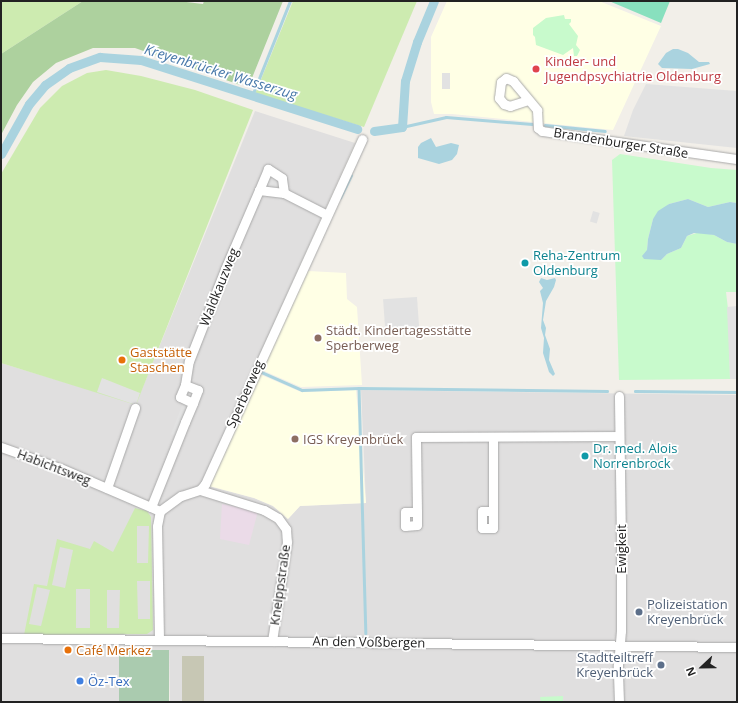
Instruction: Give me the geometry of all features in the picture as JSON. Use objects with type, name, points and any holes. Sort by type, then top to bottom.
[{"type":"street","name":"Brandenburger Straße","points":[[528,100],[537,110],[538,128],[542,131],[737,159]]},
{"type":"street","name":"Sperberweg","points":[[200,490],[205,484],[362,139]]},
{"type":"street","name":"Waldkauzweg","points":[[193,403],[180,397],[185,385],[190,361],[225,269],[268,169],[282,178],[284,193]]},
{"type":"street","points":[[259,190],[284,193],[327,215]]},
{"type":"street","points":[[151,507],[198,390],[185,385]]},
{"type":"street","name":"Ewigkeit","points":[[619,396],[621,542],[619,702]]},
{"type":"street","name":"Habichtsweg","points":[[107,488],[135,408]]},
{"type":"street","points":[[417,512],[416,437],[620,436]]},
{"type":"street","points":[[493,437],[493,511]]},
{"type":"street","name":"Habichtsweg","points":[[1,447],[60,468],[160,511]]},
{"type":"street","points":[[159,639],[157,526],[160,511],[172,501],[200,490]]},
{"type":"street","name":"Kneippstraße","points":[[200,490],[264,510],[278,518],[286,529],[287,542],[272,641]]},
{"type":"street","name":"An den Voßbergen","points":[[1,638],[737,647]]},
{"type":"shaded area","name":"Kinder- und Jugendpsychiatrie Oldenburg","points":[[447,1],[599,1],[661,26],[613,130],[452,114],[434,114],[431,102],[431,37]]},
{"type":"shaded area","points":[[442,73],[450,73],[450,89],[442,89]]},
{"type":"shaded area","points":[[646,84],[737,91],[737,148],[624,136],[633,110]]},
{"type":"shaded area","points":[[255,111],[355,143],[246,385],[209,486],[254,498],[273,506],[288,519],[300,506],[366,503],[361,390],[737,395],[737,702],[170,702],[169,650],[119,650],[120,702],[1,702],[1,363],[136,404]]},
{"type":"shaded area","points":[[268,169],[287,186],[281,201],[259,190]]},
{"type":"shaded area","points":[[593,211],[600,213],[597,224],[590,222]]},
{"type":"shaded area","name":"Städt. Kindertagesstätte Sperberweg","points":[[308,271],[346,273],[347,299],[357,307],[362,385],[301,387],[262,370]]},
{"type":"shaded area","points":[[417,297],[419,329],[385,331],[383,299]]},
{"type":"shaded area","points":[[737,306],[737,379],[730,379],[727,307]]},
{"type":"shaded area","name":"IGS Kreyenbrück","points":[[259,374],[301,392],[356,390],[366,503],[300,506],[288,519],[273,506],[254,498],[209,486]]},
{"type":"shaded area","points":[[102,378],[140,393],[136,405],[97,392]]},
{"type":"shaded area","points":[[182,384],[198,390],[179,437],[171,434],[183,403],[175,400]]},
{"type":"shaded area","points":[[222,504],[258,511],[249,545],[220,539]]},
{"type":"shaded area","points":[[119,650],[169,650],[169,702],[119,702]]},
{"type":"shaded area","points":[[182,656],[204,656],[204,701],[182,701]]},
{"type":"green space","points":[[1,1],[83,1],[1,54]]},
{"type":"green space","points":[[83,1],[178,1],[203,4],[204,1],[283,1],[252,78],[240,85],[135,48],[93,48],[56,63],[33,82],[17,105],[1,135],[1,54]]},
{"type":"green space","points":[[293,1],[417,1],[364,127],[255,94]]},
{"type":"green space","points":[[609,1],[670,1],[661,23]]},
{"type":"green space","points":[[564,15],[565,19],[571,19],[569,24],[578,36],[576,45],[580,50],[577,56],[574,56],[573,48],[563,55],[536,45],[535,37],[533,35],[533,28],[546,18]]},
{"type":"green space","points":[[106,70],[141,76],[195,90],[253,110],[136,405],[1,363],[1,174],[40,108],[62,86],[87,73]]},
{"type":"green space","points":[[620,154],[711,168],[737,170],[737,203],[730,202],[708,207],[688,199],[669,204],[653,219],[647,250],[661,260],[667,254],[681,248],[687,236],[700,232],[714,235],[727,242],[737,244],[737,292],[726,292],[729,317],[730,379],[619,380],[612,160]]},
{"type":"green space","points":[[135,508],[147,511],[151,517],[153,630],[147,634],[24,635],[34,584],[47,586],[57,539],[90,549],[94,541],[113,552]],"holes":[[[137,526],[149,526],[148,563],[137,563]],[[60,547],[73,550],[65,588],[52,585]],[[137,581],[150,581],[150,619],[138,619]],[[37,587],[50,590],[41,626],[29,624]],[[76,589],[90,589],[90,628],[76,628]],[[107,590],[120,590],[119,628],[107,628]]]},
{"type":"green space","points":[[563,696],[563,702],[541,702],[540,697]]},
{"type":"water","points":[[673,49],[678,49],[688,53],[699,62],[709,62],[710,64],[692,69],[662,68],[658,64],[666,53]]},
{"type":"water","points":[[431,138],[436,147],[451,143],[459,145],[457,154],[452,160],[439,164],[418,158],[418,147],[421,143]]},
{"type":"water","points":[[688,199],[708,207],[730,202],[737,203],[737,244],[727,242],[714,235],[694,233],[687,236],[681,248],[667,254],[661,260],[644,259],[642,256],[647,250],[653,219],[658,211],[669,204]]},
{"type":"water","points":[[541,278],[547,280],[555,278],[556,280],[554,287],[546,301],[543,320],[546,328],[545,335],[550,349],[549,360],[555,374],[553,376],[549,372],[543,353],[544,338],[541,328],[543,303],[540,291],[543,288],[539,282]]},
{"type":"waterway","points":[[252,96],[290,1]]},
{"type":"waterway","name":"Kreyenbrücker Wasserzug","points":[[374,131],[402,127],[405,81],[417,42],[434,1]]},
{"type":"waterway","name":"Kreyenbrücker Wasserzug","points":[[1,154],[29,104],[45,85],[69,68],[100,57],[141,60],[357,129]]},
{"type":"waterway","points":[[402,127],[446,117],[532,124]]},
{"type":"waterway","points":[[545,125],[605,131]]},
{"type":"waterway","points":[[340,198],[351,175]]},
{"type":"waterway","points":[[259,371],[302,390],[359,388],[366,633]]},
{"type":"waterway","points":[[359,388],[607,391]]},
{"type":"waterway","points":[[635,391],[737,392]]},
{"type":"place","name":"Kinder- und Jugendpsychiatrie Oldenburg","points":[[536,69]]},
{"type":"place","name":"Reha-Zentrum Oldenburg","points":[[525,263]]},
{"type":"place","name":"Städt. Kindertagesstätte Sperberweg","points":[[318,338]]},
{"type":"place","name":"Gaststätte Staschen","points":[[122,360]]},
{"type":"place","name":"IGS Kreyenbrück","points":[[295,439]]},
{"type":"place","name":"Dr. med. Alois Norrenbrock","points":[[585,456]]},
{"type":"place","name":"Polizeistation Kreyenbrück","points":[[639,612]]},
{"type":"place","name":"Café Merkez","points":[[68,650]]},
{"type":"place","name":"Stadtteiltreff Kreyenbrück","points":[[661,665]]},
{"type":"place","name":"Öz-Tex","points":[[80,681]]}]
